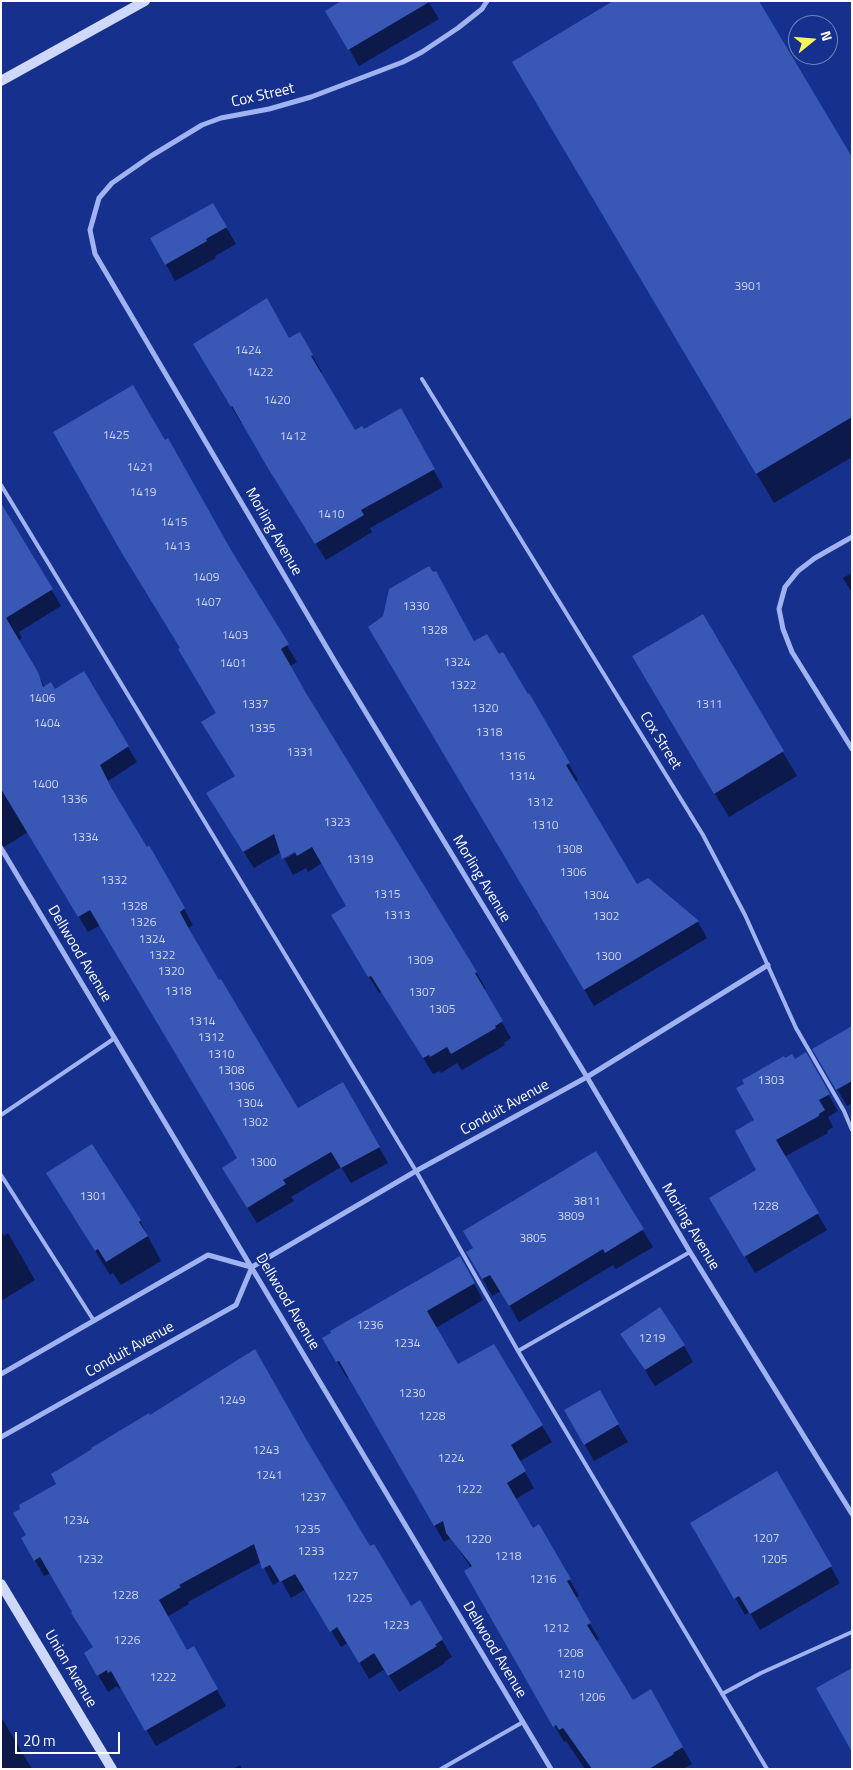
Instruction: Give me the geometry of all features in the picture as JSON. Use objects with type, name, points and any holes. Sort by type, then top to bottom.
[{"type":"street","points":[[1,81],[145,1]]},
{"type":"street","name":"Cox Street","points":[[95,254],[90,230],[99,198],[112,183],[151,156],[202,125],[220,118],[269,109],[311,98],[403,62],[458,28],[482,9],[487,1]]},
{"type":"street","name":"Morling Avenue","points":[[95,254],[337,665],[587,1077],[690,1252],[852,1514]]},
{"type":"street","points":[[852,537],[815,558],[798,571],[785,587],[779,609],[783,630],[792,652],[852,748]]},
{"type":"street","name":"Dellwood Avenue","points":[[1,848],[551,1769]]},
{"type":"street","name":"Conduit Avenue","points":[[1,1437],[236,1305],[252,1267],[416,1171],[587,1077],[768,965]]},
{"type":"street","points":[[1,1374],[208,1255],[252,1267]]},
{"type":"street","name":"Union Avenue","points":[[1,1584],[112,1769]]},
{"type":"lane","name":"Cox Street","points":[[422,379],[703,835],[745,915],[796,1028],[844,1111],[852,1130]]},
{"type":"lane","points":[[1,485],[416,1171],[518,1351],[767,1769]]},
{"type":"lane","points":[[1,1115],[115,1038]]},
{"type":"lane","points":[[1,1175],[94,1321]]},
{"type":"lane","points":[[518,1351],[690,1252]]},
{"type":"lane","points":[[722,1694],[761,1673],[852,1632]]},
{"type":"lane","points":[[441,1769],[523,1722]]},
{"type":"building","points":[[341,1],[431,1],[348,50],[325,11]]},
{"type":"building","points":[[613,1],[759,1],[788,50],[788,65],[797,65],[852,157],[852,417],[756,474],[512,62]]},
{"type":"building","points":[[213,203],[227,227],[165,265],[150,238]]},
{"type":"building","points":[[267,298],[289,338],[300,332],[313,355],[311,356],[355,430],[362,426],[364,429],[401,408],[435,469],[361,510],[364,515],[315,544],[193,344]]},
{"type":"building","points":[[133,385],[165,440],[168,438],[231,550],[289,644],[281,649],[305,691],[477,972],[475,973],[503,1021],[495,1026],[496,1028],[451,1054],[447,1047],[430,1057],[429,1055],[423,1058],[371,976],[368,977],[331,915],[346,906],[312,847],[297,856],[295,852],[282,859],[274,834],[243,852],[206,793],[235,776],[201,722],[216,713],[53,432]]},
{"type":"building","points":[[1,503],[53,589],[6,618],[38,672],[43,687],[51,682],[55,689],[84,671],[129,746],[100,765],[112,789],[147,847],[149,845],[185,908],[180,912],[189,929],[298,1108],[343,1082],[380,1147],[341,1168],[331,1152],[283,1180],[286,1184],[247,1208],[222,1168],[237,1158],[222,1132],[90,910],[78,917],[1,789]]},
{"type":"building","points":[[429,566],[433,572],[436,571],[474,641],[487,634],[499,654],[503,652],[570,763],[566,765],[637,884],[648,878],[699,921],[584,990],[368,627],[383,616],[389,589]]},
{"type":"building","points":[[703,614],[784,751],[714,794],[632,656]]},
{"type":"building","points":[[852,1026],[852,1081],[836,1090],[812,1049]]},
{"type":"building","points":[[806,1052],[830,1094],[819,1100],[825,1110],[819,1116],[776,1140],[819,1213],[744,1257],[709,1198],[756,1170],[735,1131],[754,1120],[736,1088],[744,1084],[742,1080],[784,1056],[785,1058],[792,1054],[795,1059]]},
{"type":"building","points":[[92,1144],[141,1220],[139,1222],[148,1236],[106,1262],[98,1249],[95,1251],[46,1173]]},
{"type":"building","points":[[596,1151],[644,1229],[605,1253],[603,1249],[509,1306],[490,1275],[482,1279],[466,1252],[473,1248],[463,1231]]},
{"type":"building","points":[[460,1256],[475,1283],[427,1311],[458,1364],[494,1344],[543,1425],[511,1445],[526,1471],[507,1483],[533,1528],[539,1524],[571,1579],[567,1581],[591,1623],[587,1625],[633,1700],[651,1689],[683,1747],[649,1769],[592,1769],[563,1728],[559,1730],[556,1725],[553,1727],[464,1571],[472,1566],[446,1533],[443,1521],[434,1526],[339,1361],[336,1362],[322,1338],[331,1333],[330,1331]]},
{"type":"building","points":[[660,1307],[685,1345],[645,1370],[620,1334]]},
{"type":"building","points":[[255,1349],[370,1546],[374,1544],[411,1606],[420,1600],[443,1639],[435,1645],[437,1646],[388,1676],[374,1653],[359,1663],[337,1627],[330,1632],[295,1574],[280,1582],[270,1565],[262,1569],[254,1544],[179,1585],[181,1587],[159,1600],[187,1650],[194,1646],[218,1689],[145,1731],[111,1671],[108,1673],[107,1670],[97,1676],[84,1653],[93,1647],[71,1613],[40,1557],[34,1561],[21,1538],[26,1535],[13,1513],[20,1509],[19,1505],[56,1484],[51,1474]]},
{"type":"building","points":[[600,1390],[619,1424],[584,1445],[564,1410]]},
{"type":"building","points":[[777,1471],[832,1566],[750,1614],[739,1596],[734,1599],[690,1523]]},
{"type":"building","points":[[852,1668],[852,1752],[816,1688]]}]
